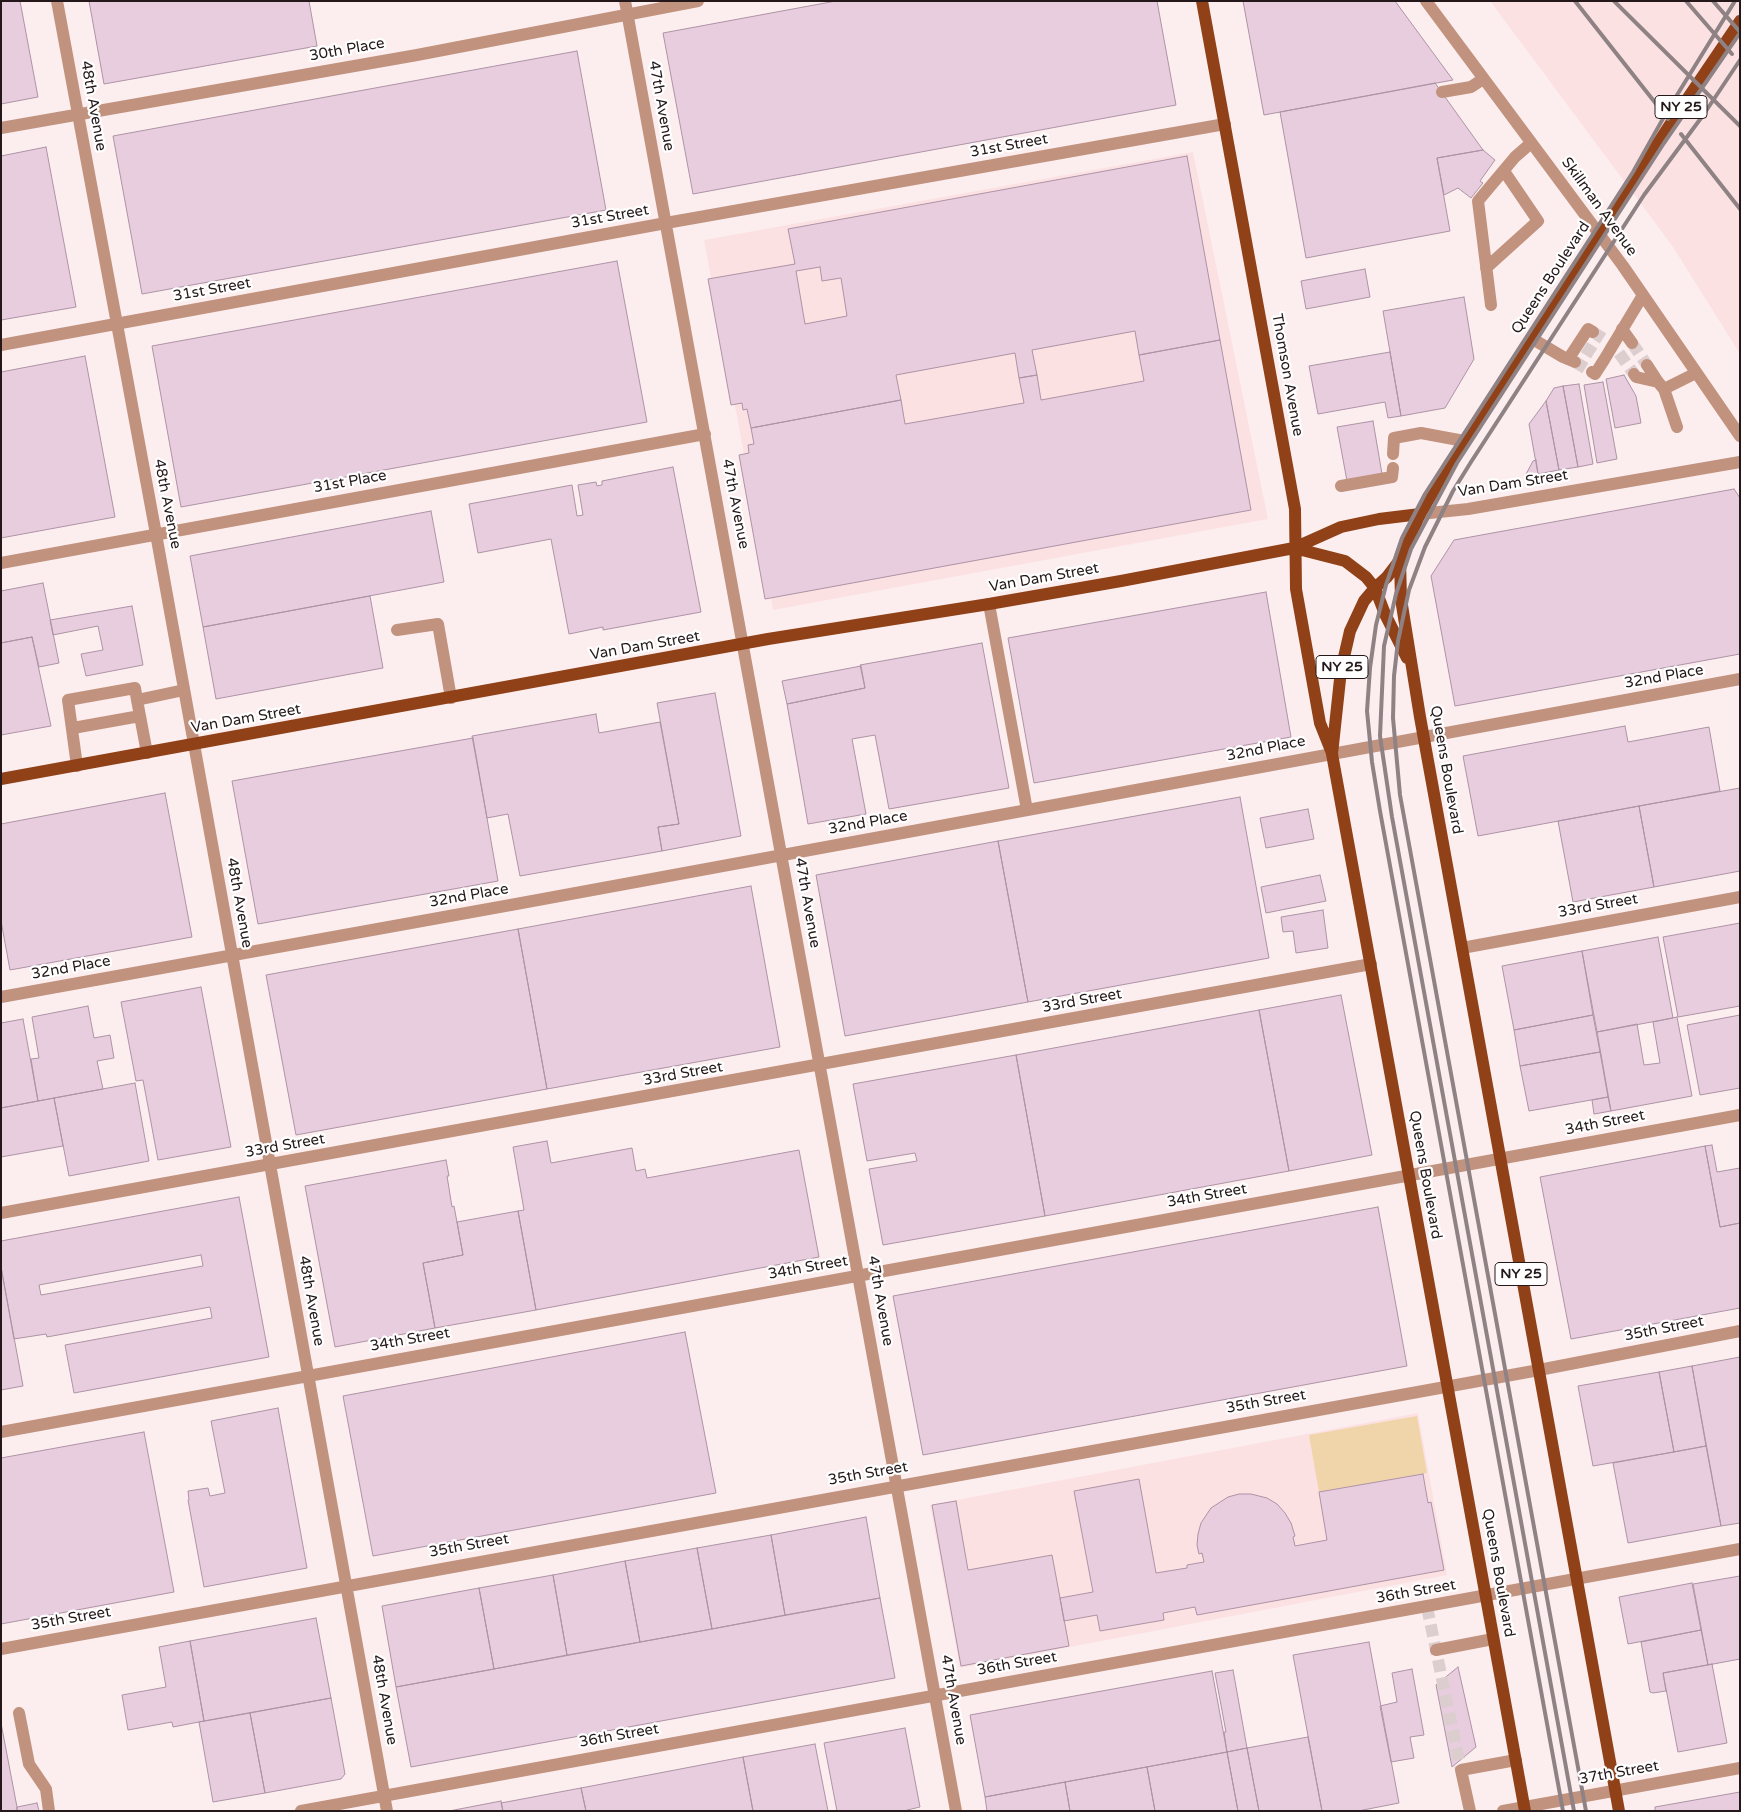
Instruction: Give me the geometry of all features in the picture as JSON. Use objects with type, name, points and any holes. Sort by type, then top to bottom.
[{"type":"main road","name":"Thomson Avenue","points":[[1202,1],[1295,509],[1296,589],[1320,724],[1332,754]]},
{"type":"main road","name":"Queens Boulevard","points":[[1525,1809],[1332,754],[1341,670],[1345,647],[1356,616],[1364,601],[1400,560],[1420,514],[1464,441],[1624,194],[1740,21]]},
{"type":"main road","name":"Van Dam Street","points":[[1,780],[744,644],[990,604],[1294,548],[1342,527],[1379,519],[1420,514]]},
{"type":"main road","name":"Van Dam Street","points":[[1294,548],[1344,561],[1357,569],[1375,588]]},
{"type":"main road","name":"Queens Boulevard","points":[[1400,560],[1401,598],[1424,737],[1619,1811]]},
{"type":"main road","points":[[1375,588],[1385,614],[1413,670]]},
{"type":"street","name":"48th Avenue","points":[[57,1],[156,534],[387,1811]]},
{"type":"street","name":"47th Avenue","points":[[625,1],[956,1811]]},
{"type":"street","name":"30th Place","points":[[1,128],[417,55],[698,1]]},
{"type":"street","name":"Skillman Avenue","points":[[1426,1],[1599,234],[1740,436]]},
{"type":"street","points":[[1442,92],[1471,87],[1484,80]]},
{"type":"street","name":"31st Street","points":[[1,345],[666,223],[1225,124]]},
{"type":"street","points":[[1490,305],[1478,201],[1515,157],[1532,143]]},
{"type":"street","points":[[1486,268],[1538,221],[1504,170]]},
{"type":"street","points":[[1592,372],[1595,374],[1602,359],[1614,347],[1622,329],[1643,295]]},
{"type":"street","points":[[1531,338],[1563,357],[1572,360],[1588,329],[1593,332]]},
{"type":"street","points":[[1622,329],[1632,343]]},
{"type":"street","points":[[1647,365],[1661,386],[1677,427]]},
{"type":"street","points":[[1634,374],[1636,377],[1661,386],[1696,373]]},
{"type":"street","points":[[1393,454],[1394,438],[1421,433],[1464,441]]},
{"type":"street","name":"31st Place","points":[[1,563],[705,434]]},
{"type":"street","name":"Van Dam Street","points":[[1420,514],[1468,509],[1740,462]]},
{"type":"street","points":[[1341,486],[1392,477],[1392,468]]},
{"type":"street","points":[[990,604],[1027,810]]},
{"type":"street","points":[[397,630],[438,624],[451,698]]},
{"type":"street","name":"32nd Place","points":[[1,997],[1740,680]]},
{"type":"street","points":[[77,766],[68,700],[135,688],[146,753]]},
{"type":"street","points":[[137,700],[184,690]]},
{"type":"street","points":[[73,728],[140,716]]},
{"type":"street","name":"33rd Street","points":[[1462,948],[1740,897]]},
{"type":"street","name":"33rd Street","points":[[1,1214],[1371,964]]},
{"type":"street","name":"34th Street","points":[[1,1432],[1740,1115]]},
{"type":"street","name":"35th Street","points":[[1,1648],[1740,1332]]},
{"type":"street","name":"36th Street","points":[[301,1811],[1740,1549]]},
{"type":"street","points":[[1436,1650],[1493,1639]]},
{"type":"street","points":[[19,1713],[29,1764],[46,1789],[49,1811]]},
{"type":"street","points":[[1470,1811],[1461,1770],[1516,1760]]},
{"type":"street","name":"37th Street","points":[[1503,1811],[1525,1809],[1740,1768]]},
{"type":"shaded area","points":[[1490,1],[1740,1],[1740,354],[1673,247]]},
{"type":"shaded area","points":[[1193,152],[1268,519],[773,610],[704,240]]},
{"type":"shaded area","points":[[1418,1413],[1447,1575],[960,1668],[930,1505]]},
{"type":"shaded area","points":[[1417,1416],[1427,1473],[1319,1492],[1309,1435]]},
{"type":"building","points":[[1,1],[20,1],[38,97],[1,104]]},
{"type":"building","points":[[89,1],[309,1],[317,46],[104,84]]},
{"type":"building","points":[[836,1],[1157,1],[1176,105],[693,194],[663,33]]},
{"type":"building","points":[[1243,1],[1395,1],[1453,80],[1264,115]]},
{"type":"building","points":[[577,51],[606,210],[142,294],[113,136]]},
{"type":"building","points":[[1435,83],[1483,150],[1437,158],[1450,231],[1306,258],[1280,112]]},
{"type":"building","points":[[46,147],[76,307],[1,320],[1,156]]},
{"type":"building","points":[[1483,150],[1495,160],[1480,181],[1483,183],[1471,198],[1458,188],[1444,195],[1437,158]]},
{"type":"building","points":[[1187,156],[1220,340],[1139,355],[1135,331],[1032,350],[1037,375],[1019,378],[1015,353],[896,375],[901,400],[751,428],[747,409],[743,410],[742,403],[731,405],[708,279],[795,264],[788,229]],"holes":[[[820,267],[822,281],[841,278],[847,316],[805,324],[796,271]]]},
{"type":"building","points":[[617,261],[647,422],[181,507],[152,346]]},
{"type":"building","points":[[1365,269],[1370,297],[1306,309],[1301,281]]},
{"type":"building","points":[[1464,297],[1474,359],[1445,408],[1401,416],[1383,311]]},
{"type":"building","points":[[1220,340],[1251,510],[765,599],[739,455],[749,453],[748,445],[754,444],[751,428],[901,400],[905,424],[1024,403],[1019,378],[1037,375],[1041,400],[1144,381],[1139,355]]},
{"type":"building","points":[[1390,352],[1401,416],[1388,418],[1385,402],[1318,414],[1309,366]]},
{"type":"building","points":[[85,356],[115,517],[1,538],[1,372]]},
{"type":"building","points":[[1624,375],[1636,396],[1641,423],[1615,428],[1606,379]]},
{"type":"building","points":[[1603,382],[1617,459],[1597,463],[1584,385]]},
{"type":"building","points":[[1579,384],[1593,464],[1578,467],[1563,386]]},
{"type":"building","points":[[1563,386],[1578,467],[1559,470],[1546,401],[1554,388]]},
{"type":"building","points":[[1546,401],[1559,470],[1538,474],[1529,424]]},
{"type":"building","points":[[1373,421],[1382,474],[1347,481],[1337,427]]},
{"type":"building","points":[[1536,460],[1538,474],[1525,476],[1533,461]]},
{"type":"building","points":[[673,467],[701,612],[603,630],[603,627],[569,634],[551,539],[478,553],[469,504],[572,485],[577,516],[583,515],[578,485],[596,482],[597,486],[602,485],[602,481]]},
{"type":"building","points":[[1734,489],[1740,498],[1740,654],[1455,706],[1431,576],[1454,540]]},
{"type":"building","points":[[431,511],[444,582],[203,627],[190,556]]},
{"type":"building","points":[[43,583],[59,663],[39,667],[32,637],[1,643],[1,591]]},
{"type":"building","points":[[1266,592],[1291,737],[1034,783],[1008,638]]},
{"type":"building","points":[[370,596],[383,668],[216,699],[203,627]]},
{"type":"building","points":[[132,606],[143,665],[86,676],[81,654],[103,650],[98,626],[53,635],[50,620]]},
{"type":"building","points":[[32,637],[51,726],[1,735],[1,643]]},
{"type":"building","points":[[982,643],[1009,788],[889,809],[875,735],[852,739],[866,814],[808,824],[787,704],[865,688],[860,665]]},
{"type":"building","points":[[861,666],[865,688],[787,704],[782,681]]},
{"type":"building","points":[[715,693],[741,836],[662,851],[658,827],[679,824],[657,703]]},
{"type":"building","points":[[596,714],[599,733],[660,722],[679,824],[658,827],[662,851],[520,876],[508,814],[487,818],[472,736]]},
{"type":"building","points":[[1625,726],[1628,742],[1709,727],[1720,791],[1478,836],[1463,756]]},
{"type":"building","points":[[473,738],[498,881],[258,924],[232,781]]},
{"type":"building","points":[[1740,788],[1740,871],[1654,887],[1639,806]]},
{"type":"building","points":[[165,793],[192,937],[10,970],[1,921],[1,824]]},
{"type":"building","points":[[1240,797],[1269,958],[1028,1002],[998,841]]},
{"type":"building","points":[[1639,806],[1654,887],[1573,902],[1558,821]]},
{"type":"building","points":[[1308,809],[1314,839],[1266,848],[1260,818]]},
{"type":"building","points":[[998,841],[1028,1002],[845,1036],[816,875]]},
{"type":"building","points":[[1320,875],[1326,901],[1266,913],[1261,887]]},
{"type":"building","points":[[751,886],[780,1047],[547,1089],[518,929]]},
{"type":"building","points":[[1323,910],[1328,948],[1296,953],[1293,931],[1283,932],[1281,917]]},
{"type":"building","points":[[1740,923],[1740,1006],[1678,1017],[1663,937]]},
{"type":"building","points":[[518,929],[547,1089],[296,1135],[266,975]]},
{"type":"building","points":[[1658,937],[1673,1018],[1597,1032],[1582,951]]},
{"type":"building","points":[[1582,951],[1593,1015],[1514,1030],[1502,966]]},
{"type":"building","points":[[201,987],[231,1147],[158,1160],[143,1080],[136,1081],[121,1002]]},
{"type":"building","points":[[1341,995],[1372,1155],[1289,1171],[1259,1010]]},
{"type":"building","points":[[88,1006],[94,1038],[110,1035],[114,1058],[97,1061],[103,1089],[38,1101],[31,1059],[39,1058],[32,1017]]},
{"type":"building","points":[[1259,1010],[1289,1171],[1045,1216],[1016,1055]]},
{"type":"building","points":[[1593,1015],[1600,1052],[1520,1066],[1514,1030]]},
{"type":"building","points":[[1740,1015],[1740,1088],[1700,1095],[1687,1025]]},
{"type":"building","points":[[1677,1017],[1692,1096],[1611,1111],[1597,1032],[1637,1024],[1644,1065],[1660,1063],[1653,1022]]},
{"type":"building","points":[[23,1019],[38,1101],[1,1108],[1,1023]]},
{"type":"building","points":[[1600,1052],[1608,1097],[1529,1111],[1520,1066]]},
{"type":"building","points":[[1016,1055],[1045,1216],[883,1245],[869,1169],[917,1161],[915,1153],[867,1161],[853,1084]]},
{"type":"building","points":[[135,1083],[149,1161],[69,1176],[54,1098]]},
{"type":"building","points":[[1608,1097],[1611,1111],[1594,1114],[1592,1100]]},
{"type":"building","points":[[54,1098],[63,1146],[1,1157],[1,1108]]},
{"type":"building","points":[[547,1141],[551,1163],[632,1148],[636,1171],[645,1169],[647,1178],[799,1150],[819,1257],[536,1310],[518,1211],[524,1210],[513,1147]]},
{"type":"building","points":[[1712,1145],[1717,1172],[1740,1168],[1740,1223],[1720,1227],[1705,1146]]},
{"type":"building","points":[[1705,1146],[1720,1227],[1740,1223],[1740,1308],[1571,1339],[1540,1177]]},
{"type":"building","points":[[446,1160],[452,1207],[454,1206],[463,1255],[423,1263],[435,1328],[335,1347],[305,1186]]},
{"type":"building","points":[[239,1197],[269,1357],[74,1393],[65,1345],[212,1318],[210,1307],[47,1337],[46,1334],[14,1339],[1,1267],[1,1241]],"holes":[[[201,1255],[203,1266],[41,1295],[39,1285]]]},
{"type":"building","points":[[1378,1207],[1407,1366],[923,1455],[893,1296]]},
{"type":"building","points":[[518,1211],[536,1310],[435,1328],[423,1263],[463,1255],[457,1222]]},
{"type":"building","points":[[1,1267],[23,1386],[1,1390]]},
{"type":"building","points":[[685,1332],[716,1493],[373,1556],[343,1396]]},
{"type":"building","points":[[1740,1357],[1740,1523],[1721,1526],[1692,1366]]},
{"type":"building","points":[[1692,1366],[1706,1446],[1674,1452],[1659,1372]]},
{"type":"building","points":[[1659,1372],[1674,1452],[1593,1466],[1578,1386]]},
{"type":"building","points":[[278,1408],[307,1568],[204,1587],[188,1491],[208,1488],[210,1496],[225,1493],[211,1421]]},
{"type":"building","points":[[144,1432],[174,1592],[1,1624],[1,1458]]},
{"type":"building","points":[[1706,1446],[1721,1526],[1628,1543],[1613,1463]]},
{"type":"building","points":[[1423,1474],[1428,1503],[1431,1502],[1444,1570],[1197,1615],[1195,1607],[1163,1613],[1164,1620],[1100,1631],[1097,1615],[1064,1621],[1060,1598],[1093,1592],[1074,1491],[1139,1479],[1156,1573],[1187,1568],[1187,1565],[1204,1562],[1202,1553],[1199,1554],[1197,1545],[1201,1523],[1211,1508],[1228,1497],[1239,1494],[1251,1494],[1267,1498],[1277,1504],[1291,1523],[1295,1536],[1293,1537],[1295,1546],[1327,1540],[1319,1492]]},
{"type":"building","points":[[956,1501],[968,1570],[1052,1555],[1069,1646],[961,1666],[932,1505]]},
{"type":"building","points":[[866,1517],[880,1598],[785,1615],[771,1535]]},
{"type":"building","points":[[771,1535],[785,1615],[712,1629],[697,1548]]},
{"type":"building","points":[[697,1548],[712,1629],[640,1642],[625,1561]]},
{"type":"building","points":[[625,1561],[640,1642],[567,1655],[553,1575]]},
{"type":"building","points":[[553,1575],[567,1655],[494,1669],[479,1588]]},
{"type":"building","points":[[1740,1576],[1740,1659],[1708,1665],[1693,1584]]},
{"type":"building","points":[[1692,1583],[1701,1630],[1628,1644],[1619,1597]]},
{"type":"building","points":[[479,1588],[494,1669],[396,1687],[382,1606]]},
{"type":"building","points":[[880,1598],[895,1678],[411,1767],[396,1687]]},
{"type":"building","points":[[316,1618],[331,1698],[204,1721],[190,1641]]},
{"type":"building","points":[[1701,1630],[1708,1665],[1663,1673],[1666,1691],[1650,1692],[1641,1642]]},
{"type":"building","points":[[190,1641],[204,1721],[173,1727],[172,1722],[128,1730],[122,1695],[166,1687],[159,1647]]},
{"type":"building","points":[[1369,1642],[1399,1803],[1358,1811],[1322,1811],[1293,1655]]},
{"type":"building","points":[[1712,1664],[1727,1743],[1678,1752],[1663,1673]]},
{"type":"building","points":[[1458,1667],[1476,1747],[1452,1767],[1436,1685]]},
{"type":"building","points":[[1412,1669],[1424,1735],[1410,1737],[1414,1758],[1391,1762],[1380,1706],[1397,1702],[1392,1673]]},
{"type":"building","points":[[1233,1670],[1247,1748],[1227,1752],[1224,1732],[1226,1732],[1215,1673]]},
{"type":"building","points":[[1212,1671],[1227,1752],[985,1797],[970,1715]]},
{"type":"building","points":[[331,1698],[345,1774],[341,1779],[265,1793],[250,1713]]},
{"type":"building","points":[[250,1713],[265,1793],[213,1802],[199,1722]]},
{"type":"building","points":[[1,1723],[17,1807],[17,1811],[1,1811]]},
{"type":"building","points":[[905,1728],[920,1807],[903,1811],[837,1811],[824,1743]]},
{"type":"building","points":[[1308,1737],[1322,1811],[1259,1811],[1247,1748]]},
{"type":"building","points":[[815,1744],[828,1811],[753,1811],[743,1757]]},
{"type":"building","points":[[1247,1748],[1259,1811],[1238,1811],[1227,1752]]},
{"type":"building","points":[[1227,1752],[1238,1811],[1155,1811],[1147,1767]]},
{"type":"building","points":[[743,1757],[753,1811],[586,1811],[581,1788]]},
{"type":"building","points":[[1147,1767],[1155,1811],[1070,1811],[1065,1782]]},
{"type":"building","points":[[1065,1782],[1070,1811],[987,1811],[985,1797]]},
{"type":"building","points":[[581,1788],[586,1811],[503,1811],[501,1803]]},
{"type":"building","points":[[1740,1792],[1740,1811],[1655,1811],[1655,1807]]},
{"type":"building","points":[[501,1801],[503,1811],[449,1811]]},
{"type":"building","points":[[37,1803],[39,1811],[17,1811],[17,1807]]},
{"type":"tunnel","points":[[1593,332],[1610,343]]},
{"type":"tunnel","points":[[1632,343],[1647,365]]},
{"type":"tunnel","points":[[1584,347],[1601,358]]},
{"type":"tunnel","points":[[1619,353],[1634,374]]},
{"type":"tunnel","points":[[1575,362],[1592,372]]},
{"type":"tunnel","points":[[1427,1607],[1461,1770]]},
{"type":"railway","points":[[1575,1],[1668,119]]},
{"type":"railway","points":[[1614,1],[1740,126]]},
{"type":"railway","points":[[1686,1],[1732,54]]},
{"type":"railway","points":[[1713,1],[1740,32]]},
{"type":"railway","points":[[1563,1811],[1380,811],[1372,762],[1367,711],[1370,668],[1376,625],[1386,585],[1402,538],[1425,494],[1633,172],[1669,108],[1735,1]]},
{"type":"railway","points":[[1574,1811],[1392,817],[1380,736],[1384,646],[1396,594],[1411,549],[1457,463],[1664,143],[1740,33]]},
{"type":"railway","points":[[1586,1811],[1400,795],[1393,718],[1394,676],[1398,641],[1409,590],[1425,547],[1453,491],[1644,195],[1704,114],[1740,60]]},
{"type":"railway","points":[[1681,134],[1740,209]]}]
